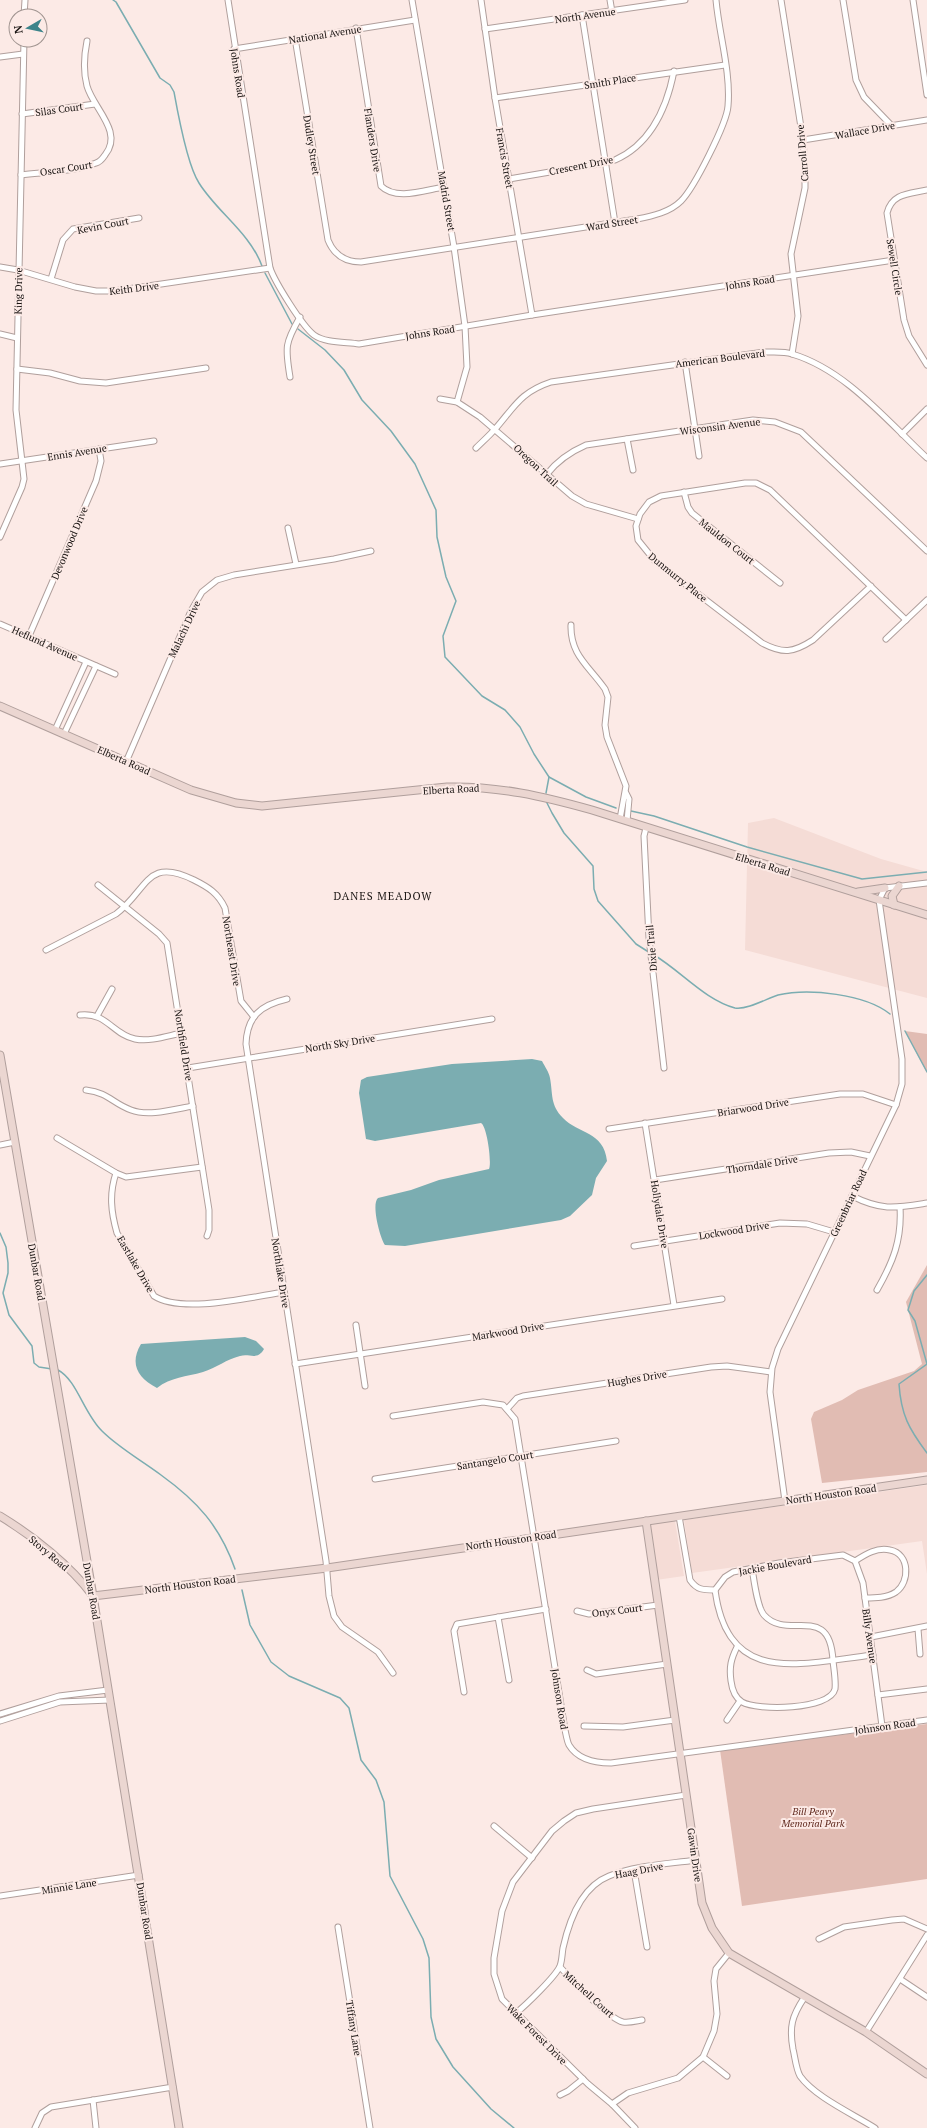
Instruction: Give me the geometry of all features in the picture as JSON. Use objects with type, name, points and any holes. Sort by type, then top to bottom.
[{"type":"street","name":"Johns Road","points":[[228,0],[234,50],[270,268],[277,285],[314,335],[330,341],[359,344],[532,315],[894,260]]},
{"type":"street","name":"Madrid Street","points":[[412,0],[454,247],[465,326],[467,368],[457,402]]},
{"type":"street","name":"Francis Street","points":[[481,0],[495,98],[532,315]]},
{"type":"street","points":[[610,0],[612,12]]},
{"type":"street","name":"North Avenue","points":[[485,29],[612,12],[685,0]]},
{"type":"street","name":"Ward Street","points":[[333,250],[343,259],[352,262],[361,262],[519,236],[615,223],[652,216],[666,211],[681,201],[688,191],[725,117],[728,106],[725,65],[716,0]]},
{"type":"street","name":"Carroll Drive","points":[[781,0],[803,140],[805,188],[791,254],[798,316],[792,354]]},
{"type":"street","points":[[843,0],[856,80],[864,97],[891,125]]},
{"type":"street","points":[[913,0],[927,96]]},
{"type":"street","points":[[582,15],[615,223]]},
{"type":"street","name":"National Avenue","points":[[234,50],[295,38],[415,20]]},
{"type":"street","name":"Flanders Drive","points":[[356,28],[381,186],[385,190],[397,194],[444,188]]},
{"type":"street","name":"Dudley Street","points":[[295,38],[325,228],[333,250]]},
{"type":"street","name":"Oscar Court","points":[[21,175],[81,167],[98,163],[110,145],[108,124],[88,87],[84,70],[87,41]]},
{"type":"street","name":"King Drive","points":[[0,537],[22,487],[25,471],[16,417],[23,48]]},
{"type":"street","points":[[0,57],[23,54]]},
{"type":"street","name":"Smith Place","points":[[495,98],[674,71],[725,65]]},
{"type":"street","name":"Crescent Drive","points":[[509,179],[605,163],[626,154],[650,132],[665,104],[674,71]]},
{"type":"street","name":"Silas Court","points":[[22,114],[96,104]]},
{"type":"street","name":"Wallace Drive","points":[[803,140],[927,120]]},
{"type":"street","name":"Sewell Circle","points":[[927,190],[895,198],[889,204],[887,213],[888,226],[908,336],[927,365]]},
{"type":"street","name":"Kevin Court","points":[[51,279],[63,240],[73,229],[139,218]]},
{"type":"street","name":"Keith Drive","points":[[0,267],[18,270],[96,291],[114,291],[270,268]]},
{"type":"street","points":[[290,377],[286,350],[291,334],[300,317]]},
{"type":"street","points":[[0,334],[17,338]]},
{"type":"street","name":"American Boulevard","points":[[476,448],[495,429],[524,394],[535,387],[551,382],[685,362],[765,352],[792,354],[826,369],[842,380],[927,458]]},
{"type":"street","points":[[685,362],[699,456]]},
{"type":"street","points":[[16,369],[50,373],[80,381],[106,383],[206,368]]},
{"type":"street","name":"Oregon Trail","points":[[440,399],[457,402],[495,429],[561,488],[586,504],[638,519]]},
{"type":"street","points":[[902,434],[927,408]]},
{"type":"street","name":"Wisconsin Avenue","points":[[547,474],[562,458],[586,445],[694,428],[766,420],[801,432],[927,551]]},
{"type":"street","points":[[627,439],[633,470]]},
{"type":"street","name":"Ennis Avenue","points":[[0,464],[154,441]]},
{"type":"street","name":"Devonwood Drive","points":[[29,636],[96,481],[101,461],[99,449]]},
{"type":"street","points":[[638,519],[649,502],[661,496],[745,483],[763,486],[770,490],[906,620]]},
{"type":"street","name":"Mauldon Court","points":[[684,492],[688,507],[692,513],[780,583]]},
{"type":"street","name":"Dunmurry Place","points":[[638,519],[636,526],[638,540],[655,561],[762,643],[780,651],[802,647],[813,640],[871,586]]},
{"type":"street","points":[[288,528],[296,564]]},
{"type":"street","name":"Malachi Drive","points":[[126,762],[191,611],[202,592],[217,580],[229,576],[371,551]]},
{"type":"street","points":[[886,639],[927,600]]},
{"type":"street","name":"Heflund Avenue","points":[[0,624],[86,662],[55,730]]},
{"type":"street","points":[[571,625],[571,638],[575,650],[605,689],[608,697],[605,725],[607,737],[624,779],[626,793],[629,799],[624,820]]},
{"type":"street","points":[[86,662],[115,674]]},
{"type":"street","points":[[64,734],[96,666]]},
{"type":"street","name":"Elberta Road","points":[[0,706],[126,762],[197,792],[227,802],[269,806],[467,787],[527,793],[624,820],[927,915]]},
{"type":"street","name":"Dixie Trail","points":[[646,828],[644,836],[649,938],[664,1068]]},
{"type":"street","name":"Northeast Drive","points":[[46,950],[109,918],[125,907],[147,880],[155,874],[165,871],[183,874],[210,888],[217,894],[225,908],[241,1001],[254,1017]]},
{"type":"street","points":[[855,892],[927,883]]},
{"type":"street","name":"Northfield Drive","points":[[98,884],[160,934],[167,943],[188,1068],[209,1216],[207,1236]]},
{"type":"street","points":[[894,905],[892,896],[898,886]]},
{"type":"street","points":[[879,900],[885,888]]},
{"type":"street","name":"Greenbriar Road","points":[[785,1501],[771,1402],[772,1372],[778,1349],[870,1156],[896,1105],[902,1084],[902,1059],[879,900]]},
{"type":"street","points":[[97,1016],[112,989]]},
{"type":"street","name":"Northlake Drive","points":[[287,999],[273,1002],[262,1008],[248,1027],[246,1037],[327,1568],[329,1596],[334,1616],[342,1627],[378,1652],[393,1673]]},
{"type":"street","points":[[80,1015],[97,1016],[134,1038],[150,1039],[182,1033]]},
{"type":"street","name":"North Sky Drive","points":[[188,1068],[492,1019]]},
{"type":"street","name":"Dunbar Road","points":[[0,1056],[93,1596],[179,2128]]},
{"type":"street","points":[[86,1090],[102,1092],[119,1104],[138,1112],[193,1106]]},
{"type":"street","name":"Briarwood Drive","points":[[609,1129],[840,1094],[863,1094],[896,1105]]},
{"type":"street","name":"Hollydale Drive","points":[[645,1123],[674,1305]]},
{"type":"street","points":[[57,1138],[116,1173],[133,1178],[202,1167]]},
{"type":"street","points":[[0,1144],[15,1142]]},
{"type":"street","name":"Thorndale Drive","points":[[655,1180],[829,1153],[851,1152],[870,1156]]},
{"type":"street","name":"Eastlake Drive","points":[[116,1173],[110,1194],[117,1233],[154,1296],[171,1304],[191,1304],[284,1292]]},
{"type":"street","points":[[852,1196],[877,1207],[900,1207],[927,1203]]},
{"type":"street","points":[[877,1290],[885,1276],[899,1242],[901,1226],[900,1207]]},
{"type":"street","name":"Lockwood Drive","points":[[634,1246],[780,1223],[808,1224],[834,1232]]},
{"type":"street","name":"Markwood Drive","points":[[295,1364],[722,1298]]},
{"type":"street","points":[[356,1325],[365,1386]]},
{"type":"street","name":"Hughes Drive","points":[[507,1408],[516,1398],[524,1396],[711,1367],[727,1366],[772,1372]]},
{"type":"street","points":[[393,1416],[483,1402],[493,1402],[507,1408]]},
{"type":"street","name":"Johnson Road","points":[[507,1408],[518,1426],[546,1609],[569,1745],[580,1756],[595,1763],[611,1763],[927,1720]]},
{"type":"street","name":"Santangelo Court","points":[[374,1479],[616,1441]]},
{"type":"street","name":"North Houston Road","points":[[93,1596],[327,1568],[535,1536],[927,1480]]},
{"type":"street","name":"Story Road","points":[[0,1516],[36,1540],[80,1579],[93,1596]]},
{"type":"street","points":[[679,1516],[690,1580],[695,1587],[702,1590],[715,1590],[723,1624],[737,1647],[757,1659],[772,1664],[798,1665],[873,1655]]},
{"type":"street","name":"Gawin Drive","points":[[646,1521],[686,1795],[706,1916],[729,1953],[804,1998],[866,2032],[927,2074]]},
{"type":"street","points":[[855,1561],[872,1551],[890,1550],[901,1556],[906,1567],[906,1578],[897,1592],[884,1597],[865,1598]]},
{"type":"street","name":"Jackie Boulevard","points":[[715,1590],[725,1577],[733,1572],[752,1568],[842,1555],[855,1561]]},
{"type":"street","name":"Billy Avenue","points":[[855,1561],[863,1583],[882,1726]]},
{"type":"street","points":[[737,1647],[732,1657],[729,1669],[732,1691],[740,1701],[752,1706],[771,1708],[817,1702],[831,1695],[835,1689],[833,1649],[828,1636],[820,1629],[810,1624],[784,1626],[771,1621],[763,1614],[752,1568]]},
{"type":"street","name":"Onyx Court","points":[[577,1611],[589,1614],[658,1605]]},
{"type":"street","points":[[464,1692],[454,1631],[457,1624],[546,1609]]},
{"type":"street","points":[[498,1617],[509,1680]]},
{"type":"street","points":[[871,1637],[918,1629],[927,1626]]},
{"type":"street","points":[[918,1629],[920,1654]]},
{"type":"street","points":[[587,1670],[596,1674],[667,1664]]},
{"type":"street","points":[[878,1696],[927,1689]]},
{"type":"street","points":[[0,1714],[59,1696],[108,1690]]},
{"type":"street","points":[[0,1721],[60,1702],[110,1700]]},
{"type":"street","points":[[727,1720],[740,1701]]},
{"type":"street","points":[[584,1726],[623,1727],[675,1720]]},
{"type":"street","name":"Wake Forest Drive","points":[[635,2128],[612,2104],[583,2079],[502,1999],[494,1974],[494,1958],[502,1911],[514,1882],[552,1831],[576,1813],[593,1808],[686,1795]]},
{"type":"street","points":[[494,1826],[532,1858]]},
{"type":"street","name":"Haag Drive","points":[[516,2012],[526,2005],[560,1967],[568,1930],[574,1912],[594,1886],[608,1876],[634,1870],[696,1860]]},
{"type":"street","points":[[634,1870],[647,1947]]},
{"type":"street","name":"Minnie Lane","points":[[0,1896],[139,1875]]},
{"type":"street","points":[[819,1939],[844,1927],[892,1920],[904,1920],[927,1929]]},
{"type":"street","name":"Tiffany Lane","points":[[338,1927],[370,2128]]},
{"type":"street","points":[[866,2032],[927,1935]]},
{"type":"street","points":[[612,2104],[628,2093],[678,2078],[703,2057],[710,2045],[716,2019],[714,1981],[716,1969],[729,1953]]},
{"type":"street","name":"Mitchell Court","points":[[560,1967],[570,1979],[615,2018],[624,2022],[642,2020]]},
{"type":"street","points":[[900,1979],[927,1997]]},
{"type":"street","points":[[804,1998],[796,2011],[791,2025],[791,2041],[800,2075],[810,2086],[875,2128]]},
{"type":"street","points":[[703,2057],[727,2076]]},
{"type":"street","points":[[560,2095],[568,2091],[583,2079]]},
{"type":"street","points":[[35,2128],[46,2109],[173,2087]]},
{"type":"street","points":[[93,2100],[96,2128]]},
{"type":"shaded area","points":[[774,818],[881,859],[927,872],[927,998],[745,950],[748,823]]},
{"type":"shaded area","points":[[927,1485],[927,1574],[922,1541],[692,1573],[684,1520]]},
{"type":"shaded area","points":[[675,1521],[684,1576],[656,1580],[648,1524]]},
{"type":"green space","points":[[905,1031],[927,1034],[927,1073]]},
{"type":"green space","points":[[927,1265],[927,1472],[822,1483],[811,1419],[814,1412],[842,1400],[858,1390],[914,1371],[922,1364],[906,1302]]},
{"type":"green space","name":"Bill Peavy Memorial Park","points":[[927,1724],[927,1879],[742,1906],[720,1750]]},
{"type":"water","points":[[532,1059],[542,1061],[548,1072],[554,1104],[559,1113],[569,1123],[596,1138],[605,1151],[607,1161],[596,1178],[592,1195],[570,1216],[561,1220],[405,1246],[385,1245],[379,1229],[376,1214],[375,1207],[378,1198],[411,1190],[439,1180],[489,1169],[490,1160],[488,1145],[485,1131],[481,1123],[375,1141],[366,1139],[359,1093],[361,1080],[367,1077],[452,1064]]},
{"type":"water","points":[[245,1337],[256,1341],[264,1349],[259,1355],[244,1355],[235,1357],[208,1370],[162,1384],[157,1388],[145,1380],[137,1370],[137,1351],[141,1344]]},
{"type":"waterway","points":[[113,0],[116,2],[160,78],[170,85],[174,92],[187,152],[199,183],[206,194],[250,243],[262,266]]},
{"type":"waterway","points":[[265,273],[292,324]]},
{"type":"waterway","points":[[298,329],[325,350],[344,370],[362,400],[391,431],[415,464],[436,510],[437,537],[446,577],[456,601],[443,636],[445,657],[482,696],[505,710],[520,727],[534,754],[549,777],[586,797],[616,808]]},
{"type":"waterway","points":[[546,793],[549,777]]},
{"type":"waterway","points":[[546,801],[564,833],[593,866],[594,889],[598,901],[636,944],[647,951]]},
{"type":"waterway","points":[[631,811],[654,816],[747,847],[862,879],[927,872]]},
{"type":"waterway","points":[[654,955],[713,999],[735,1008],[751,1006],[778,995],[805,992],[836,994],[852,997],[879,1007],[890,1014]]},
{"type":"waterway","points":[[905,1031],[927,1072]]},
{"type":"waterway","points":[[0,1233],[6,1247],[8,1263],[8,1273],[3,1293],[9,1315],[32,1346],[34,1363],[39,1367],[52,1369]]},
{"type":"waterway","points":[[927,1275],[914,1291],[908,1310],[915,1321],[927,1364],[899,1384],[900,1395],[907,1421],[927,1453]]},
{"type":"waterway","points":[[58,1370],[65,1375],[76,1389],[90,1416],[102,1431],[174,1485],[206,1516],[222,1540],[235,1569]]},
{"type":"waterway","points":[[242,1590],[250,1625],[271,1662],[289,1676],[340,1698],[349,1708],[361,1760],[376,1780],[384,1802],[390,1876],[423,1939],[429,1958],[431,2017],[436,2039],[453,2067],[491,2109],[514,2128]]},
{"type":"district","name":"DANES MEADOW","points":[[383,896]]}]
